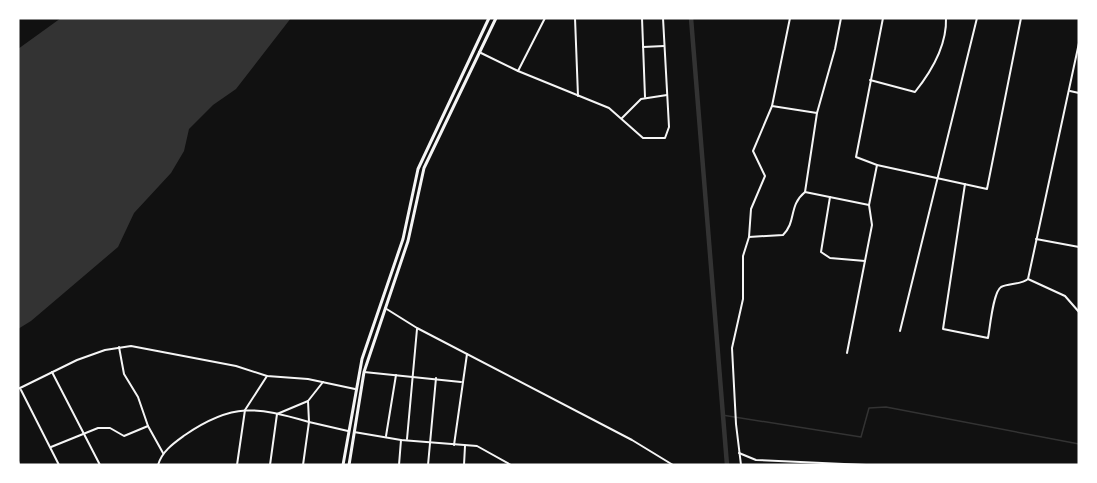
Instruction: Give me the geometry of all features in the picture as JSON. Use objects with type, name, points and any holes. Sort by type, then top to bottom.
[{"type":"main road","points":[[343,465],[355,389],[364,351],[406,228],[420,161],[489,18]]},
{"type":"main road","points":[[349,465],[364,372],[408,241],[427,158],[496,18]]},
{"type":"street","points":[[518,71],[545,18]]},
{"type":"street","points":[[575,18],[578,96]]},
{"type":"street","points":[[642,18],[645,97]]},
{"type":"street","points":[[479,52],[518,71],[609,108],[643,138],[665,138],[669,128],[663,18]]},
{"type":"street","points":[[741,465],[732,354],[743,298],[743,256],[749,237],[751,210],[765,177],[753,151],[772,106],[790,18]]},
{"type":"street","points":[[749,237],[783,235],[791,226],[795,201],[805,192],[817,113],[835,50],[841,18]]},
{"type":"street","points":[[883,18],[856,157],[877,165],[987,189],[1021,18]]},
{"type":"street","points":[[870,80],[915,92],[928,75],[941,46],[946,18]]},
{"type":"street","points":[[900,331],[940,177],[976,18]]},
{"type":"street","points":[[965,184],[943,329],[988,338],[996,292],[1002,287],[1020,284],[1028,279],[1079,43]]},
{"type":"street","points":[[643,48],[665,46]]},
{"type":"street","points":[[1069,90],[1079,93]]},
{"type":"street","points":[[622,118],[645,97],[667,95]]},
{"type":"street","points":[[772,106],[817,113]]},
{"type":"street","points":[[847,353],[872,225],[869,205],[877,165]]},
{"type":"street","points":[[805,192],[869,205]]},
{"type":"street","points":[[830,197],[821,252],[830,258],[865,261]]},
{"type":"street","points":[[1036,239],[1079,247]]},
{"type":"street","points":[[1028,279],[1065,296],[1079,312]]},
{"type":"street","points":[[385,308],[417,328],[673,465]]},
{"type":"street","points":[[407,439],[417,328]]},
{"type":"street","points":[[59,465],[19,389],[90,355],[119,347],[137,347],[236,366],[267,376],[323,382],[355,389]]},
{"type":"street","points":[[119,347],[124,374],[138,397],[148,426],[163,453]]},
{"type":"street","points":[[454,445],[467,354]]},
{"type":"street","points":[[52,372],[85,432],[100,465]]},
{"type":"street","points":[[364,372],[413,375],[462,382]]},
{"type":"street","points":[[386,436],[396,375]]},
{"type":"street","points":[[237,465],[244,410],[267,376]]},
{"type":"street","points":[[428,465],[436,378]]},
{"type":"street","points":[[277,414],[308,401],[323,382]]},
{"type":"street","points":[[303,465],[309,422],[308,401]]},
{"type":"street","points":[[158,465],[163,453],[216,416],[244,410],[277,414],[348,431]]},
{"type":"street","points":[[270,465],[277,414]]},
{"type":"street","points":[[51,447],[103,427],[127,436],[148,426]]},
{"type":"street","points":[[354,432],[401,440],[485,449],[511,465]]},
{"type":"street","points":[[399,465],[401,440]]},
{"type":"street","points":[[464,465],[465,446]]},
{"type":"street","points":[[739,453],[756,460],[866,465]]},
{"type":"street","points":[[502,465],[503,460]]},
{"type":"shaded area","points":[[61,18],[291,18],[236,89],[213,105],[189,129],[184,151],[171,173],[134,213],[118,247],[31,321],[18,329],[18,49]]},
{"type":"waterway","points":[[691,18],[727,465]]},
{"type":"waterway","points":[[722,415],[861,437],[869,408],[886,407],[1079,444]]}]
